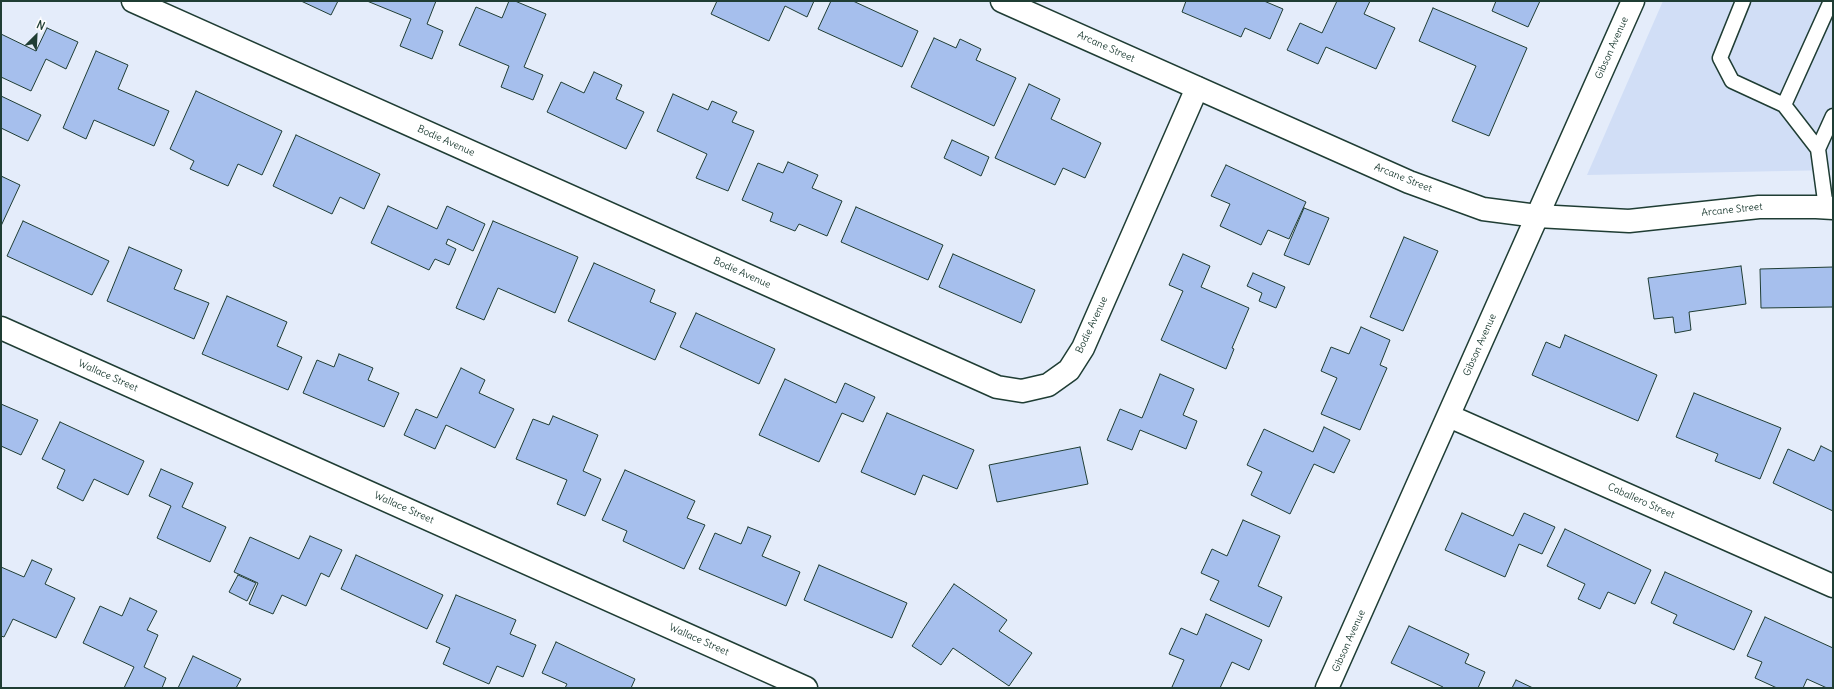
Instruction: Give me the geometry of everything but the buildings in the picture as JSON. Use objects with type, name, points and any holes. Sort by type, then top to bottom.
[{"type":"street","name":"Bodie Avenue","points":[[133,1],[996,387],[1022,391],[1048,385],[1069,370],[1083,348],[1197,88]]},
{"type":"street","name":"Arcane Street","points":[[1002,1],[1409,182],[1483,209],[1537,216],[1629,221],[1759,207],[1829,208]]},
{"type":"street","name":"Gibson Avenue","points":[[1327,688],[1633,1]]},
{"type":"street","name":"Wallace Street","points":[[1,328],[806,688]]},
{"type":"street","name":"Caballero Street","points":[[1449,416],[1833,586]]},
{"type":"lane","points":[[1743,1],[1720,58],[1732,81],[1784,105],[1818,149],[1829,208]]},
{"type":"lane","points":[[1784,105],[1831,1]]},
{"type":"lane","points":[[1818,149],[1833,116]]},
{"type":"shaded area","points":[[1663,1],[1833,1],[1833,170],[1587,175]]}]
